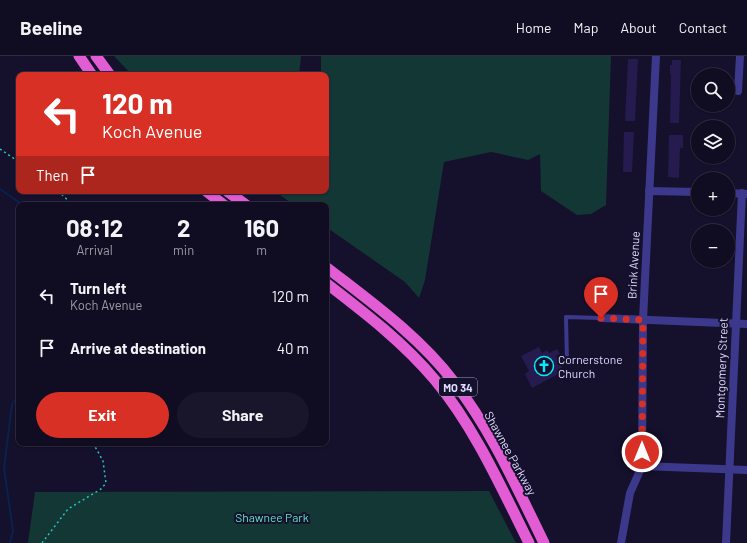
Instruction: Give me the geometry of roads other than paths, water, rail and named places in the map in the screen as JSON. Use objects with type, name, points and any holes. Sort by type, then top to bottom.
[{"type":"highway","points":[[79,56],[90,72]]},
{"type":"highway","points":[[96,56],[108,72]]},
{"type":"highway","points":[[210,194],[220,202]]},
{"type":"highway","points":[[231,194],[242,202]]},
{"type":"highway","name":"Shawnee Parkway","points":[[329,269],[397,323],[417,341],[454,382],[488,432],[544,543]]},
{"type":"highway","name":"Shawnee Parkway","points":[[329,285],[392,336],[435,380],[454,405],[482,450],[529,543]]},
{"type":"street","name":"Brink Avenue","points":[[621,543],[630,493],[642,466],[643,320],[656,56]]},
{"type":"street","points":[[738,91],[740,56]]},
{"type":"street","points":[[649,191],[691,192]]},
{"type":"street","name":"Montgomery Street","points":[[726,543],[735,323],[744,193]]},
{"type":"street","points":[[601,318],[747,324]]},
{"type":"street","points":[[642,466],[747,470]]},
{"type":"lane","points":[[567,363],[566,316],[601,318]]},
{"type":"waterway","points":[[0,189],[19,202]]},
{"type":"waterway","points":[[10,543],[13,531],[4,468],[12,404],[16,399]]},
{"type":"place","name":"Cornerstone Church","points":[[544,366]]},
{"type":"park label","name":"Shawnee Park","points":[[272,517]]}]
